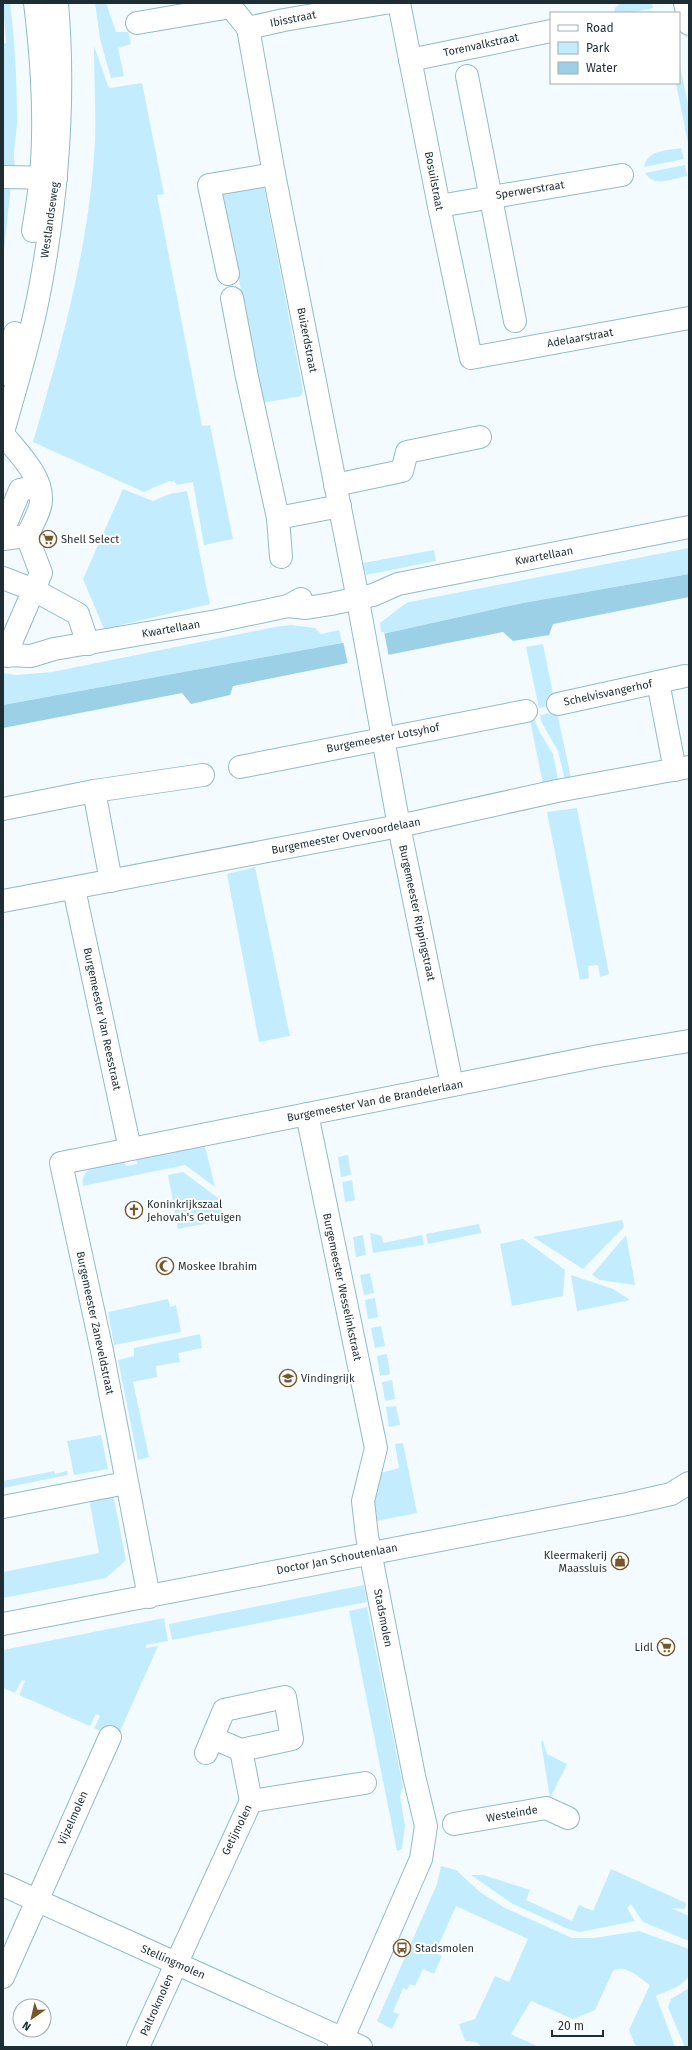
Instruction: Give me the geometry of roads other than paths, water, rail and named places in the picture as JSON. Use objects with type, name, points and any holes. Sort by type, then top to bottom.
[{"type":"street","name":"Westlandseweg","points":[[3,433],[24,359],[41,283],[49,177],[43,106],[41,48],[35,3]]},
{"type":"street","name":"Westlandseweg","points":[[3,374],[11,350],[60,128],[61,49],[57,3]]},
{"type":"street","name":"Ibisstraat","points":[[248,28],[282,11],[385,3]]},
{"type":"street","name":"Bosuilstraat","points":[[399,3],[471,358]]},
{"type":"street","points":[[685,3],[689,24]]},
{"type":"street","points":[[137,23],[231,7],[248,28]]},
{"type":"street","name":"Buizerdstraat","points":[[248,28],[274,174],[356,591]]},
{"type":"street","name":"Torenvalkstraat","points":[[410,60],[550,31]]},
{"type":"street","points":[[467,76],[515,321]]},
{"type":"street","points":[[228,274],[209,185],[274,174]]},
{"type":"street","name":"Sperwerstraat","points":[[439,206],[622,175]]},
{"type":"street","points":[[3,177],[49,177]]},
{"type":"street","points":[[232,298],[246,378],[278,518],[281,557]]},
{"type":"street","name":"Adelaarstraat","points":[[471,358],[689,318]]},
{"type":"street","points":[[3,433],[30,469],[38,486],[41,502],[27,536],[41,573],[6,647]]},
{"type":"street","points":[[335,485],[402,471],[407,452],[480,437]]},
{"type":"street","points":[[3,531],[20,490],[38,486]]},
{"type":"street","points":[[278,518],[340,506]]},
{"type":"street","name":"Kwartellaan","points":[[6,647],[31,656],[54,649],[88,644],[288,606],[308,594],[356,591],[386,581],[398,584],[689,527]]},
{"type":"street","points":[[3,539],[27,536]]},
{"type":"street","points":[[3,578],[34,590],[78,614],[88,644]]},
{"type":"street","name":"Burgemeester Rippingstraat","points":[[356,591],[399,826],[452,1085]]},
{"type":"street","name":"Schelvisvangerhof","points":[[558,704],[685,676]]},
{"type":"street","name":"Schelvisvangerhof","points":[[658,682],[682,769]]},
{"type":"street","name":"Burgemeester Lotsyhof","points":[[240,766],[383,737],[526,711]]},
{"type":"street","name":"Burgemeester Overvoordelaan","points":[[3,901],[74,889],[399,826],[557,791],[682,769]]},
{"type":"street","points":[[3,809],[94,791],[203,775]]},
{"type":"street","points":[[94,791],[111,881]]},
{"type":"street","name":"Burgemeester Van Reesstraat","points":[[74,889],[130,1149]]},
{"type":"street","name":"Burgemeester Van de Brandelerlaan","points":[[61,1163],[599,1056],[689,1041]]},
{"type":"street","name":"Burgemeester Wesselinkstraat","points":[[307,1114],[376,1448],[363,1501],[371,1553]]},
{"type":"street","name":"Burgemeester Zaneveldstraat","points":[[61,1163],[102,1350],[126,1483],[149,1597]]},
{"type":"street","points":[[3,1507],[126,1483]]},
{"type":"street","name":"Doctor Jan Schoutenlaan","points":[[3,1624],[594,1511],[683,1491]]},
{"type":"street","name":"Stadsmolen","points":[[348,2044],[421,1859],[426,1826],[414,1776],[371,1553]]},
{"type":"street","points":[[286,1697],[292,1739],[241,1750],[209,1745],[224,1710],[286,1697]]},
{"type":"street","name":"Vijzelmolen","points":[[3,1978],[36,1899],[110,1737]]},
{"type":"street","points":[[241,1750],[250,1801]]},
{"type":"street","name":"Getijmolen","points":[[175,1964],[250,1801],[364,1783]]},
{"type":"street","name":"Westeinde","points":[[454,1824],[546,1808],[568,1818]]},
{"type":"street","name":"Stellingmolen","points":[[3,1885],[348,2044]]},
{"type":"street","name":"Paltrokmolen","points":[[138,2047],[175,1964]]},
{"type":"water","points":[[689,574],[689,597],[553,624],[549,635],[513,641],[503,632],[233,686],[230,695],[191,704],[182,693],[3,728],[3,705],[342,643],[523,603]]},
{"type":"place","name":"Shell Select","points":[[48,539]]},
{"type":"place","name":"Koninkrijkszaal Jehovah's Getuigen","points":[[134,1210]]},
{"type":"place","name":"Moskee Ibrahim","points":[[165,1266]]},
{"type":"place","name":"Vindingrijk","points":[[288,1378]]},
{"type":"place","name":"Kleermakerij Maassluis","points":[[620,1561]]},
{"type":"place","name":"Lidl","points":[[666,1647]]},
{"type":"place","name":"Stadsmolen","points":[[402,1948]]}]
